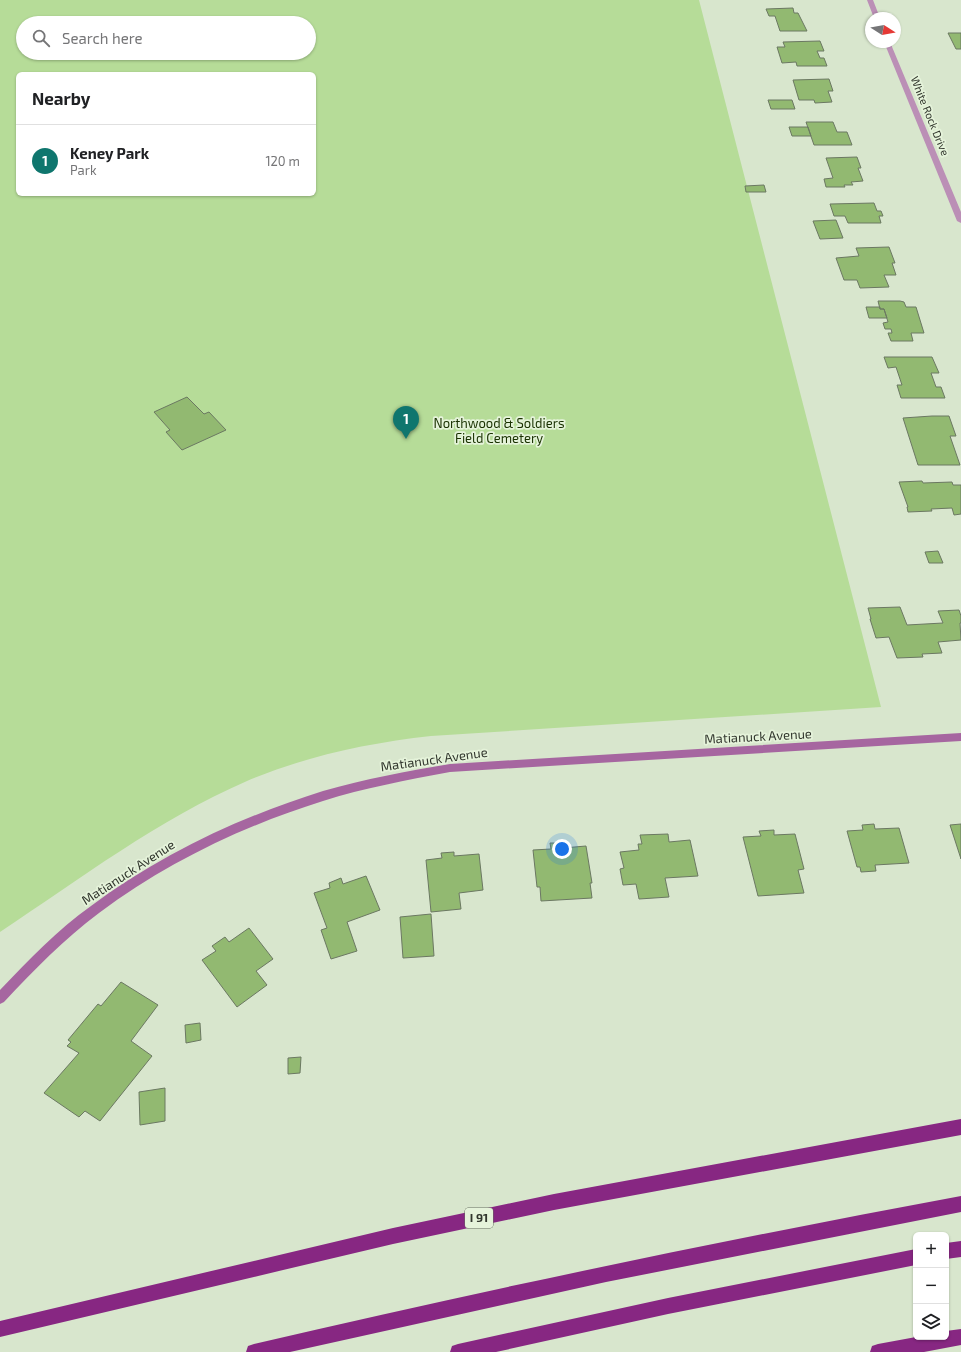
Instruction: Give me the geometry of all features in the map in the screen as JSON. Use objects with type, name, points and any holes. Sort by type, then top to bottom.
[{"type":"highway","name":"I 91","points":[[0,1328],[386,1238],[546,1204],[961,1126]]},
{"type":"highway","points":[[254,1352],[435,1309],[622,1269],[961,1204]]},
{"type":"highway","points":[[949,1251],[961,1249]]},
{"type":"highway","points":[[458,1352],[668,1306],[913,1258]]},
{"type":"highway","points":[[878,1352],[961,1337]]},
{"type":"street","points":[[870,0],[875,12]]},
{"type":"street","name":"White Rock Drive","points":[[889,48],[961,221]]},
{"type":"street","name":"Matianuck Avenue","points":[[0,998],[41,954],[64,933],[94,910],[156,869],[205,842],[257,817],[326,794],[409,774],[450,768],[961,737]]},
{"type":"green space","name":"Northwood & Soldiers Field Cemetery","points":[[0,0],[699,0],[881,707],[431,736],[384,742],[292,764],[247,781],[214,796],[183,813],[90,871],[0,932]]},
{"type":"building","points":[[793,8],[794,13],[798,13],[807,31],[780,31],[775,16],[769,16],[766,9]]},
{"type":"building","points":[[948,33],[961,33],[961,49],[956,49]]},
{"type":"building","points":[[820,41],[824,51],[817,51],[820,58],[824,58],[827,66],[797,66],[796,62],[782,63],[777,47],[785,47],[783,42]]},
{"type":"building","points":[[829,79],[833,91],[828,91],[832,102],[815,103],[814,100],[799,100],[793,80]]},
{"type":"building","points":[[768,100],[792,100],[795,109],[771,109]]},
{"type":"building","points":[[806,122],[833,122],[837,132],[847,132],[852,145],[814,145]]},
{"type":"building","points":[[789,127],[808,127],[811,136],[792,136]]},
{"type":"building","points":[[857,157],[861,168],[858,168],[863,181],[851,182],[853,185],[844,185],[845,187],[826,187],[824,179],[833,178],[826,158]]},
{"type":"building","points":[[764,185],[766,192],[746,192],[745,186]]},
{"type":"building","points":[[874,203],[877,211],[881,211],[883,216],[879,216],[881,223],[848,223],[845,216],[834,216],[830,204]]},
{"type":"building","points":[[836,220],[843,238],[820,239],[813,221]]},
{"type":"building","points":[[889,247],[895,263],[892,263],[896,275],[884,275],[889,287],[860,288],[857,280],[844,280],[836,258],[859,256],[856,248]]},
{"type":"building","points":[[878,301],[900,301],[904,302],[906,307],[916,307],[924,333],[911,333],[913,341],[891,341],[888,333],[892,333],[891,329],[885,329],[883,323],[888,322],[884,309],[880,309]]},
{"type":"building","points":[[866,307],[880,307],[880,309],[884,309],[887,318],[869,318]]},
{"type":"building","points":[[884,357],[932,357],[939,373],[931,373],[936,387],[941,387],[945,398],[901,398],[897,385],[902,385],[896,367],[888,368]]},
{"type":"building","points":[[187,397],[204,414],[209,412],[226,430],[182,450],[166,432],[170,430],[154,412]]},
{"type":"building","points":[[949,416],[956,436],[950,436],[960,465],[918,465],[903,418]]},
{"type":"building","points":[[922,481],[923,483],[952,482],[953,485],[961,485],[961,514],[954,515],[952,508],[908,512],[908,507],[899,482]]},
{"type":"building","points":[[938,551],[943,563],[929,563],[925,552]]},
{"type":"building","points":[[900,607],[907,625],[943,623],[938,611],[959,610],[961,616],[961,640],[938,642],[942,653],[922,654],[923,657],[897,658],[889,637],[876,638],[868,608]]},
{"type":"building","points":[[874,824],[875,829],[899,828],[909,863],[875,865],[876,871],[861,872],[860,867],[857,867],[847,831],[863,830],[862,825]]},
{"type":"building","points":[[961,824],[961,859],[950,825]]},
{"type":"building","points":[[774,830],[774,835],[795,834],[804,869],[798,870],[804,893],[758,896],[743,837],[761,836],[759,831]]},
{"type":"building","points":[[668,834],[669,842],[690,840],[698,876],[665,878],[669,897],[639,899],[636,884],[623,885],[620,869],[624,868],[620,852],[639,850],[638,844],[642,844],[640,835]]},
{"type":"building","points":[[550,843],[562,843],[563,848],[586,846],[592,883],[590,883],[592,898],[541,901],[540,887],[537,887],[533,850],[551,849]]},
{"type":"building","points":[[454,852],[454,856],[479,854],[483,890],[459,893],[461,909],[431,912],[426,860],[442,858],[441,853]]},
{"type":"building","points":[[366,876],[380,910],[347,922],[357,951],[331,959],[321,930],[327,928],[314,893],[330,888],[329,883],[341,878],[343,884]]},
{"type":"building","points":[[431,914],[434,956],[403,958],[400,917]]},
{"type":"building","points":[[249,928],[273,959],[256,971],[267,985],[237,1007],[202,960],[216,951],[212,946],[225,937],[229,942]]},
{"type":"building","points":[[121,982],[158,1005],[131,1041],[152,1056],[100,1121],[85,1111],[79,1117],[44,1093],[79,1053],[67,1046],[71,1042],[68,1040],[98,1004],[101,1006]]},
{"type":"building","points":[[200,1023],[201,1040],[186,1043],[185,1025]]},
{"type":"building","points":[[301,1057],[300,1073],[288,1074],[288,1058]]},
{"type":"building","points":[[165,1088],[165,1121],[140,1125],[139,1092]]},
{"type":"place","name":"Keney Park","points":[[406,439]]}]
